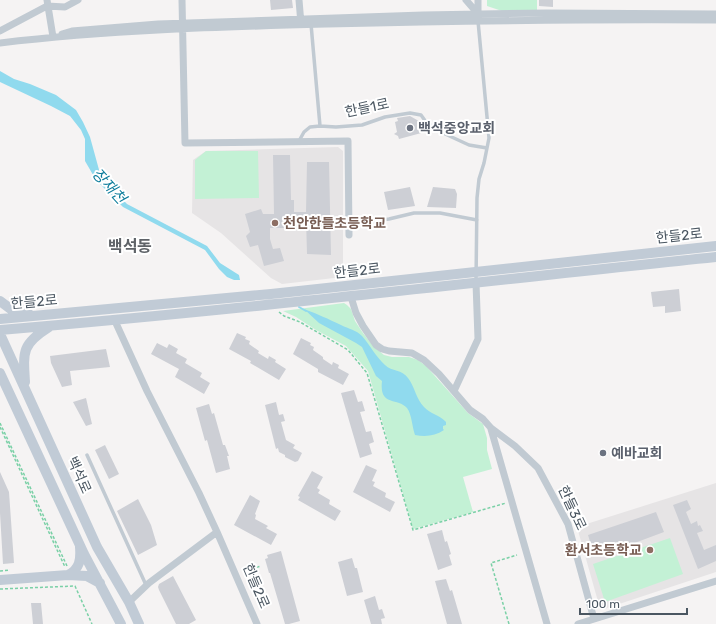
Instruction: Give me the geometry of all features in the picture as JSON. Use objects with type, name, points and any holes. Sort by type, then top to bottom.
[{"type":"street","points":[[0,31],[47,3],[65,7],[78,0]]},
{"type":"street","points":[[182,0],[184,26],[184,143],[299,140],[348,141],[349,235]]},
{"type":"street","points":[[299,0],[301,22]]},
{"type":"street","points":[[466,0],[478,18]]},
{"type":"street","points":[[478,0],[478,18]]},
{"type":"street","points":[[47,3],[53,37]]},
{"type":"street","points":[[301,22],[311,24],[478,18],[546,13],[716,14]]},
{"type":"street","points":[[0,43],[184,26],[301,22],[478,18],[716,20]]},
{"type":"street","name":"한들2로","points":[[0,330],[115,321],[351,297],[476,278],[716,246]]},
{"type":"street","name":"한들2로","points":[[0,320],[271,294],[716,257]]},
{"type":"street","points":[[454,391],[478,339],[476,278]]},
{"type":"street","name":"한들3로","points":[[351,297],[356,313],[376,345],[389,351],[412,353],[424,360],[470,410],[515,446],[538,468],[568,524],[594,619]]},
{"type":"street","points":[[0,301],[12,310],[36,316]]},
{"type":"street","name":"한들2로","points":[[115,321],[218,532],[257,624]]},
{"type":"street","points":[[25,390],[23,358],[27,345],[36,335],[51,326]]},
{"type":"street","name":"백석로","points":[[0,334],[97,548],[129,602],[139,624]]},
{"type":"street","name":"백석로","points":[[0,373],[79,543],[121,624]]},
{"type":"street","points":[[491,428],[547,624]]},
{"type":"street","points":[[129,602],[146,586],[218,532]]},
{"type":"street","points":[[67,571],[73,573],[80,564],[81,556],[79,543]]},
{"type":"street","points":[[0,580],[67,571],[88,576],[100,584]]},
{"type":"street","points":[[578,624],[716,581]]},
{"type":"lane","points":[[476,278],[476,220],[480,179],[489,138],[478,18]]},
{"type":"lane","points":[[299,140],[304,132],[310,127],[320,126],[311,24]]},
{"type":"lane","name":"한들1로","points":[[320,126],[336,127],[362,125],[385,117],[410,113],[421,115],[426,122],[443,133],[469,145],[487,148]]},
{"type":"lane","points":[[358,223],[389,219],[414,213],[440,213],[476,220]]},
{"type":"lane","points":[[87,455],[146,586]]},
{"type":"path","points":[[274,305],[280,313],[300,322],[348,350],[367,373],[413,530],[512,502]]},
{"type":"path","points":[[0,423],[67,566],[67,571]]},
{"type":"path","points":[[0,427],[67,571]]},
{"type":"path","points":[[509,624],[491,563],[517,555]]},
{"type":"path","points":[[235,573],[262,566]]},
{"type":"path","points":[[58,567],[67,571]]},
{"type":"path","points":[[0,570],[14,570]]},
{"type":"path","points":[[0,589],[75,586],[92,624]]},
{"type":"shaded area","name":"천안한들초등학교","points":[[338,147],[343,151],[343,277],[282,284],[271,278],[221,233],[192,213],[193,160],[206,151]]},
{"type":"shaded area","name":"환서초등학교","points":[[716,483],[716,572],[604,609],[599,605],[577,527]]},
{"type":"green space","points":[[487,0],[537,0],[537,11],[505,12],[487,6]]},
{"type":"green space","points":[[206,151],[258,151],[259,198],[195,199],[195,160]]},
{"type":"green space","points":[[344,303],[351,309],[355,321],[374,347],[384,355],[392,357],[409,357],[418,360],[426,366],[468,413],[483,424],[492,469],[463,477],[473,512],[413,529],[368,371],[346,346],[283,311]]},
{"type":"green space","points":[[670,538],[683,574],[605,602],[593,564]]},
{"type":"water","points":[[0,71],[14,79],[56,95],[76,110],[90,137],[101,177],[127,204],[207,246],[220,263],[239,275],[240,280],[234,280],[227,277],[205,250],[123,207],[96,180],[85,161],[85,139],[81,130],[70,116],[0,82]]},
{"type":"water","points":[[304,309],[360,334],[385,365],[406,375],[424,407],[446,422],[446,425],[443,426],[444,430],[430,436],[415,435],[407,408],[386,398],[383,395],[382,381],[376,376],[362,347],[319,323]]},
{"type":"building","points":[[270,0],[292,0],[293,8],[271,10]]},
{"type":"building","points":[[539,0],[553,0],[553,7],[539,6]]},
{"type":"building","name":"백석중앙교회","points":[[410,116],[417,120],[421,120],[425,132],[399,139],[398,136],[394,134],[397,132],[395,122],[398,121],[397,118]]},
{"type":"building","points":[[273,155],[290,155],[291,200],[294,200],[294,212],[306,212],[307,162],[329,162],[331,255],[307,254],[306,218],[294,218],[295,228],[270,228],[270,239],[273,249],[280,248],[284,261],[264,266],[258,245],[250,247],[246,236],[250,232],[245,214],[261,209],[263,214],[274,214]]},
{"type":"building","points":[[410,187],[415,206],[388,210],[384,192]]},
{"type":"building","points":[[433,187],[455,189],[457,194],[456,208],[427,207]]},
{"type":"building","points":[[679,289],[681,311],[665,313],[665,306],[653,307],[651,292]]},
{"type":"building","points":[[237,333],[246,337],[245,339],[250,341],[249,344],[259,351],[258,353],[268,359],[269,356],[276,360],[275,362],[286,369],[279,380],[250,363],[251,361],[229,349]]},
{"type":"building","points":[[301,338],[311,343],[310,345],[314,347],[313,350],[323,357],[323,359],[332,365],[333,362],[339,365],[338,368],[349,374],[343,385],[318,372],[318,369],[293,354]]},
{"type":"building","points":[[157,343],[167,348],[169,344],[178,349],[176,353],[187,359],[185,363],[202,373],[200,377],[210,383],[204,394],[175,377],[179,369],[151,354]]},
{"type":"building","points":[[106,349],[110,367],[70,371],[72,385],[62,387],[51,363],[50,356]]},
{"type":"building","points":[[354,390],[358,402],[362,401],[365,411],[360,412],[366,432],[371,431],[374,442],[369,444],[372,454],[360,458],[341,393]]},
{"type":"building","points":[[86,398],[92,424],[86,426],[73,402]]},
{"type":"building","points":[[276,402],[279,415],[283,414],[285,421],[281,422],[286,440],[295,445],[293,448],[302,453],[298,461],[295,462],[285,457],[285,455],[279,452],[278,448],[276,449],[265,405]]},
{"type":"building","points":[[209,404],[212,414],[214,413],[223,445],[225,445],[229,456],[227,456],[230,469],[216,473],[196,408]]},
{"type":"building","points":[[105,445],[119,474],[109,479],[95,450]]},
{"type":"building","points":[[366,465],[377,470],[372,481],[375,482],[373,486],[386,493],[385,497],[395,502],[390,512],[353,492]]},
{"type":"building","points":[[312,471],[323,477],[317,488],[320,490],[318,493],[330,500],[329,504],[341,511],[335,521],[298,500],[300,497],[298,496]]},
{"type":"building","points":[[0,472],[9,492],[14,563],[3,564],[0,513]]},
{"type":"building","points":[[250,495],[260,501],[255,514],[255,519],[268,526],[266,528],[277,534],[271,545],[234,525]]},
{"type":"building","points":[[138,499],[151,525],[157,545],[138,555],[117,511]]},
{"type":"building","points":[[687,500],[691,509],[686,512],[691,524],[697,521],[698,526],[700,525],[703,531],[697,533],[704,550],[716,545],[716,561],[698,569],[673,505]]},
{"type":"building","points":[[656,512],[664,532],[621,548],[594,555],[588,535]]},
{"type":"building","points":[[442,530],[445,542],[447,541],[451,554],[449,555],[452,565],[438,570],[427,534]]},
{"type":"building","points":[[281,551],[300,621],[289,624],[285,624],[265,559],[268,558],[267,555]]},
{"type":"building","points":[[352,558],[355,568],[357,568],[363,592],[347,596],[338,562]]},
{"type":"building","points":[[173,576],[196,620],[189,624],[176,624],[158,587],[159,584]]},
{"type":"building","points":[[446,579],[450,591],[452,590],[462,624],[447,624],[435,581]]},
{"type":"building","points":[[375,596],[379,610],[382,609],[385,618],[381,619],[382,624],[371,624],[364,600]]},
{"type":"building","points":[[31,603],[41,603],[43,624],[33,624]]},
{"type":"waterway","name":"장재천","points":[[299,307],[306,311]]},
{"type":"place","name":"백석중앙교회","points":[[410,128]]},
{"type":"place","name":"천안한들초등학교","points":[[275,223]]},
{"type":"place","name":"예바교회","points":[[603,453]]},
{"type":"place","name":"환서초등학교","points":[[650,550]]},
{"type":"district","name":"백석동","points":[[130,246]]}]
